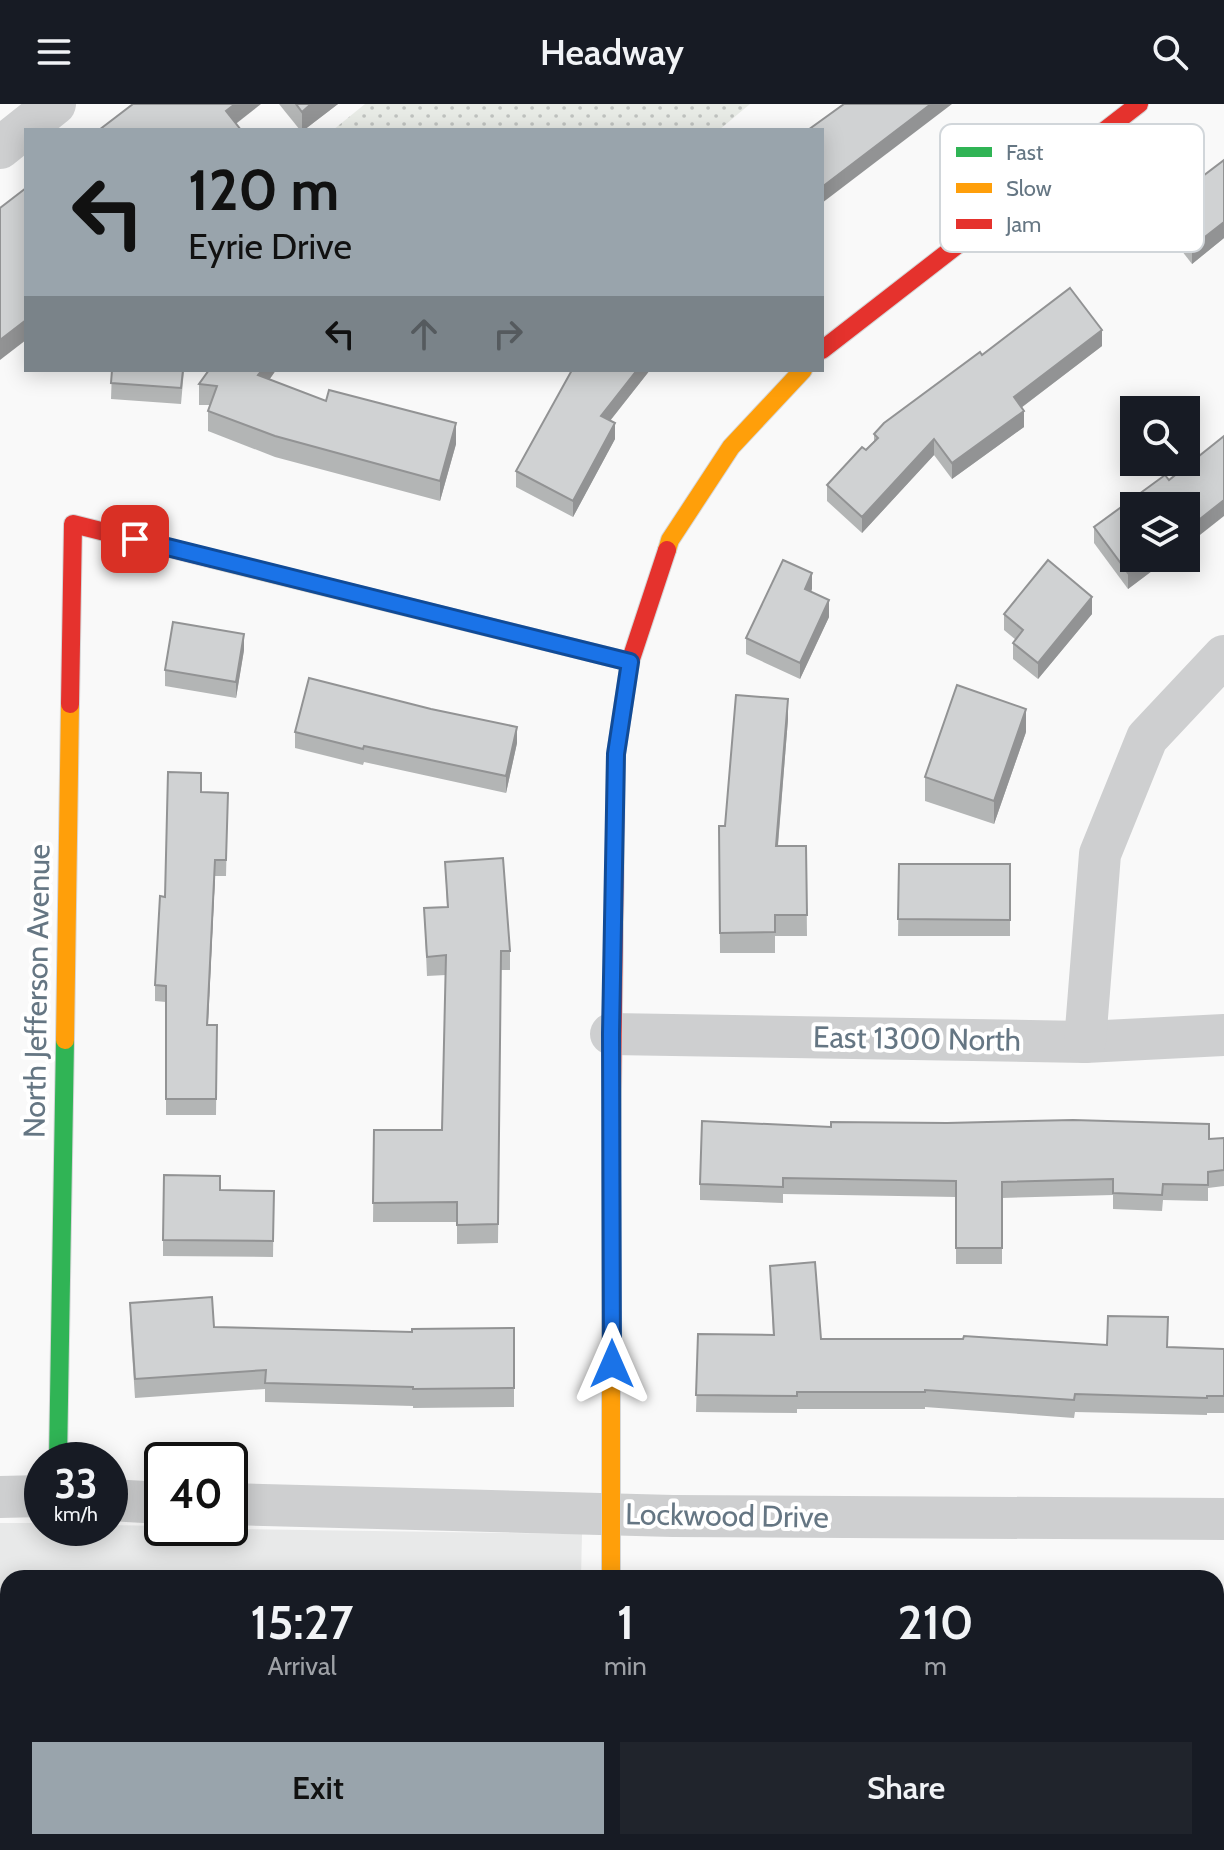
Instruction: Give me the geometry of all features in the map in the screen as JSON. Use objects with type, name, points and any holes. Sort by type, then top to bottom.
[{"type":"street","points":[[25,128],[55,104]]},
{"type":"street","points":[[1113,124],[1139,104]]},
{"type":"street","points":[[0,148],[24,129]]},
{"type":"street","points":[[824,348],[948,252]]},
{"type":"street","points":[[611,1570],[611,1034],[616,754],[630,662],[670,540],[731,447],[801,372]]},
{"type":"street","name":"North Jefferson Avenue","points":[[58,1442],[73,524],[630,662]]},
{"type":"street","points":[[1085,1042],[1100,854],[1147,738],[1224,656]]},
{"type":"street","name":"East 1300 North","points":[[611,1034],[1085,1042],[1224,1035]]},
{"type":"street","points":[[0,1497],[24,1496]]},
{"type":"street","name":"Lockwood Drive","points":[[248,1504],[612,1514],[1224,1519]]},
{"type":"shaded area","points":[[365,104],[750,104],[721,128],[335,128]]},
{"type":"shaded area","points":[[0,1523],[24,1523],[24,1546],[128,1546],[128,1525],[144,1526],[144,1546],[248,1546],[248,1529],[582,1534],[581,1570],[0,1570]]},
{"type":"building","points":[[133,104],[235,104],[226,111],[239,128],[102,128]]},
{"type":"building","points":[[296,104],[311,104],[302,112]]},
{"type":"building","points":[[844,104],[931,104],[824,185],[824,128],[811,128]]},
{"type":"building","points":[[1224,160],[1224,222],[1204,238],[1204,175]]},
{"type":"building","points":[[24,190],[24,322],[0,340],[0,208]]},
{"type":"building","points":[[1070,288],[1102,330],[1014,397],[1024,411],[952,463],[934,439],[862,517],[827,485],[862,447],[866,450],[878,438],[874,434],[884,423],[980,352],[982,355]]},
{"type":"building","points":[[112,372],[183,372],[181,388],[111,383]]},
{"type":"building","points":[[208,372],[260,372],[258,375],[326,401],[329,390],[456,423],[440,481],[275,436],[208,411],[217,386],[199,384]]},
{"type":"building","points":[[571,372],[635,372],[601,416],[615,423],[573,501],[516,471]]},
{"type":"building","points":[[1224,436],[1224,500],[1200,519],[1200,492],[1142,492],[1164,476],[1169,480],[1174,476],[1200,476],[1200,455]]},
{"type":"building","points":[[1120,508],[1120,562],[1094,527]]},
{"type":"building","points":[[783,560],[812,573],[805,589],[829,600],[800,663],[746,638]]},
{"type":"building","points":[[1048,560],[1092,597],[1038,663],[1013,643],[1023,630],[1004,614]]},
{"type":"building","points":[[173,622],[244,634],[236,682],[165,670]]},
{"type":"building","points":[[309,678],[517,727],[506,776],[364,746],[363,749],[295,732]]},
{"type":"building","points":[[957,685],[1026,709],[994,801],[925,777]]},
{"type":"building","points":[[736,695],[788,699],[776,846],[806,846],[807,915],[775,915],[775,932],[720,933],[719,826],[725,826]]},
{"type":"building","points":[[168,772],[201,773],[201,792],[228,793],[226,860],[215,860],[207,1025],[217,1025],[216,1099],[166,1099],[166,986],[155,985],[160,896],[165,897]]},
{"type":"building","points":[[503,858],[510,951],[501,951],[498,1224],[457,1225],[457,1202],[373,1203],[374,1130],[442,1130],[446,955],[427,957],[424,908],[448,907],[445,862]]},
{"type":"building","points":[[899,864],[1010,864],[1010,920],[898,919]]},
{"type":"building","points":[[1073,1120],[1209,1124],[1209,1139],[1224,1138],[1224,1170],[1208,1172],[1208,1185],[1163,1184],[1162,1195],[1113,1193],[1113,1179],[1002,1182],[1002,1248],[956,1248],[956,1181],[783,1178],[783,1187],[700,1184],[702,1121],[831,1127],[831,1122]]},
{"type":"building","points":[[164,1175],[220,1176],[220,1190],[274,1191],[273,1241],[163,1240]]},
{"type":"building","points":[[815,1262],[821,1339],[963,1339],[964,1336],[1107,1345],[1108,1316],[1168,1317],[1167,1347],[1224,1349],[1224,1396],[1075,1394],[1074,1400],[925,1390],[797,1392],[797,1396],[696,1395],[698,1334],[774,1335],[770,1266]]},
{"type":"building","points":[[212,1297],[214,1327],[412,1332],[412,1329],[514,1328],[514,1388],[413,1389],[265,1383],[266,1370],[135,1379],[130,1303]]},
{"type":"traffic: fast","points":[[58,1442],[65,1040]]},
{"type":"traffic: slow","points":[[667,550],[670,540],[731,447],[801,372]]},
{"type":"traffic: slow","points":[[213,559],[630,662]]},
{"type":"traffic: slow","points":[[65,1040],[70,704]]},
{"type":"traffic: slow","points":[[611,1176],[611,1570]]},
{"type":"traffic: jam","points":[[1113,124],[1139,104]]},
{"type":"traffic: jam","points":[[824,348],[948,252]]},
{"type":"traffic: jam","points":[[70,704],[73,524],[213,559]]},
{"type":"traffic: jam","points":[[611,1176],[616,754],[630,662],[667,550]]},
{"type":"route","points":[[135,539],[630,662],[616,754],[611,1034],[612,1364]]}]
